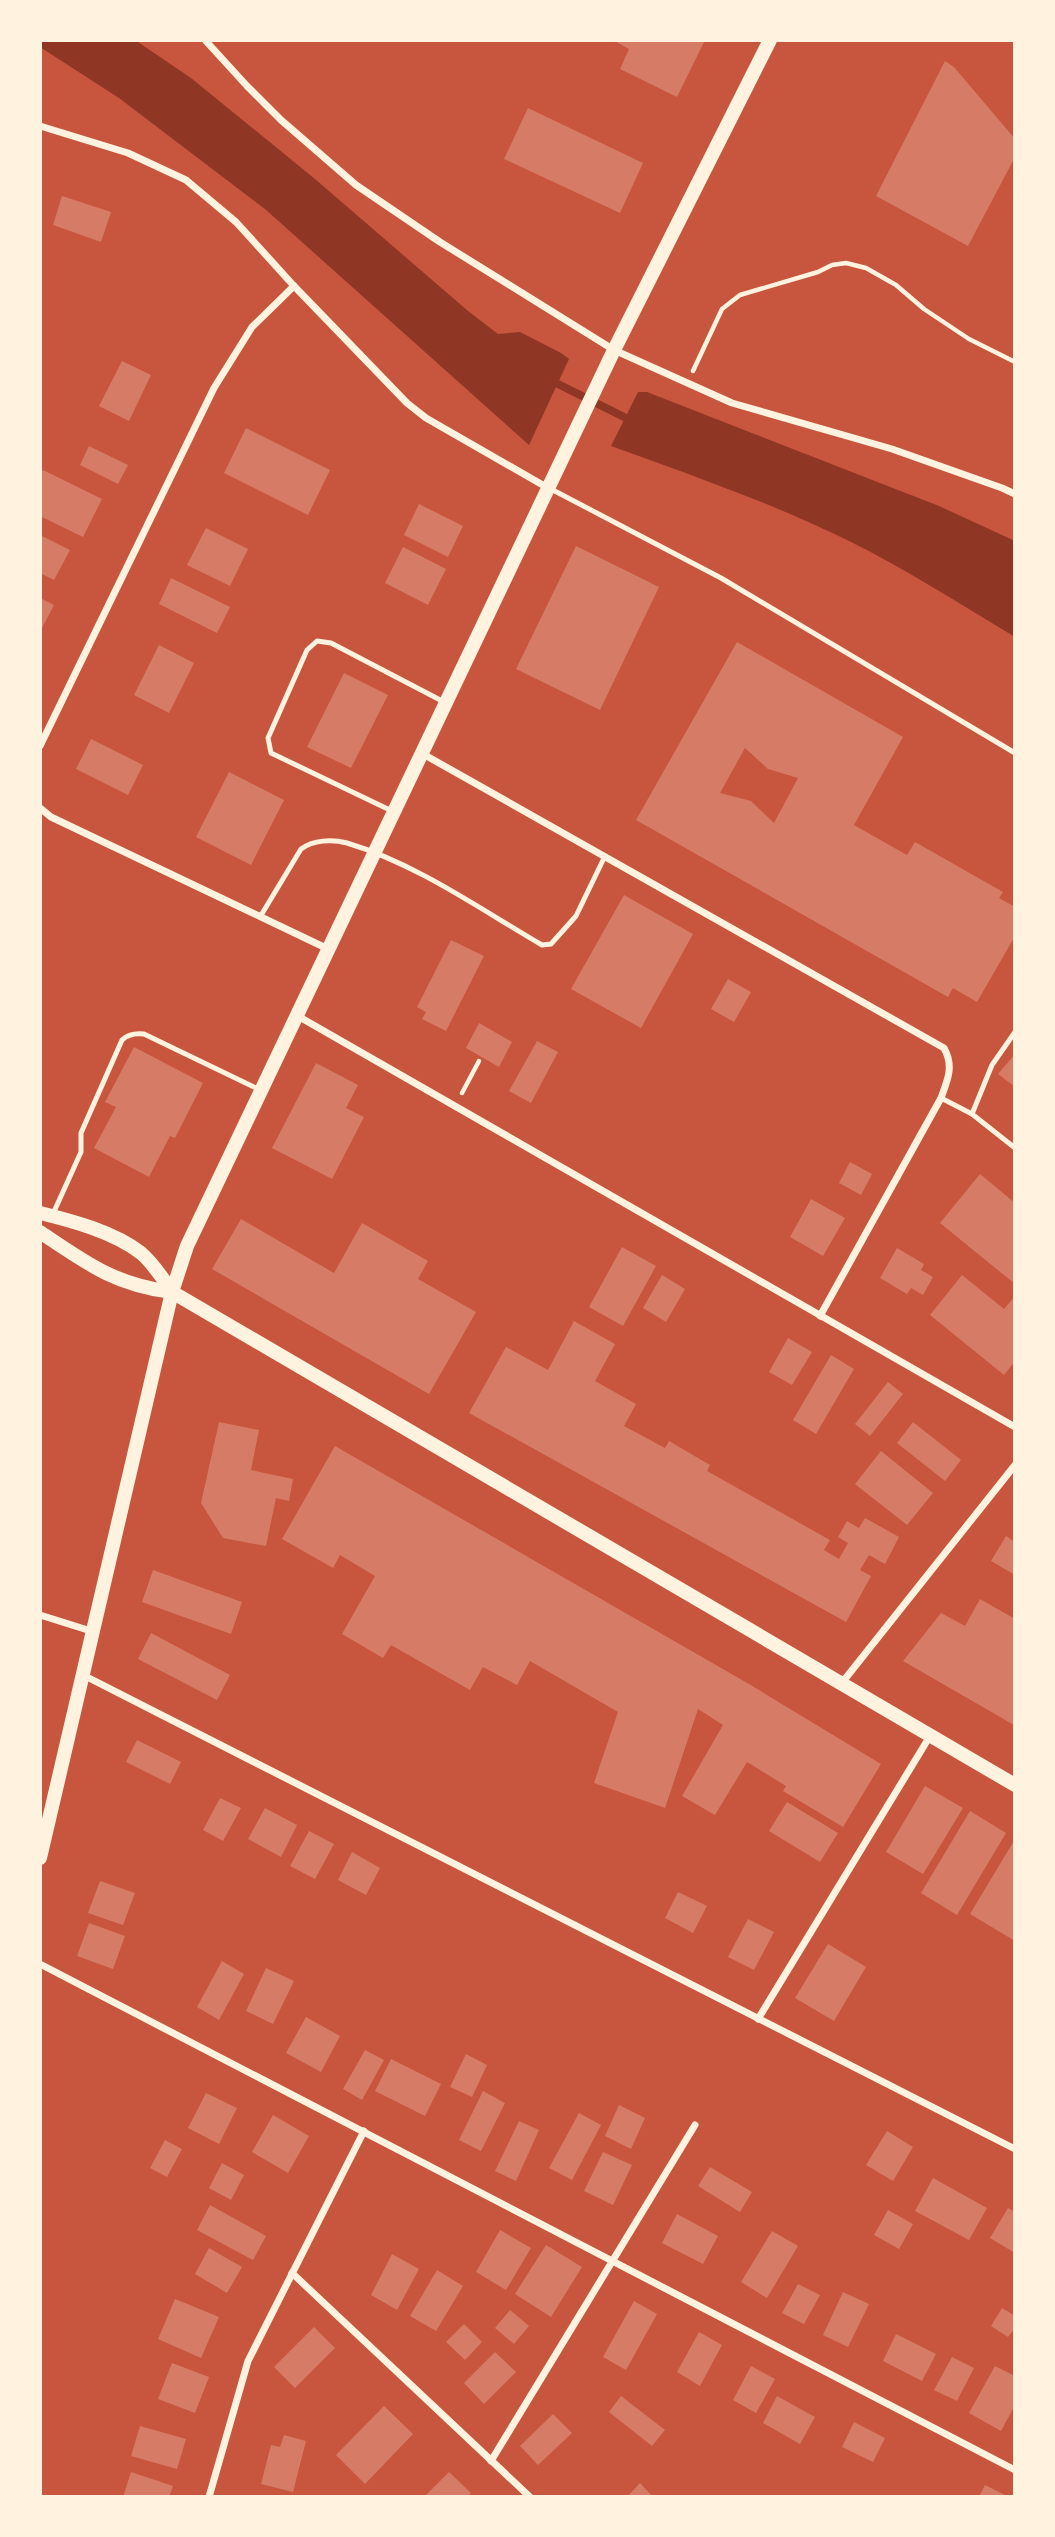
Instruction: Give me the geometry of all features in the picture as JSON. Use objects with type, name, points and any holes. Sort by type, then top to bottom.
[{"type":"main road","points":[[40,1858],[172,1292],[187,1247],[614,350],[769,40]]},
{"type":"main road","points":[[46,1214],[119,1239],[142,1254],[172,1292]]},
{"type":"main road","points":[[40,1232],[95,1268],[119,1280],[144,1289],[172,1292],[1015,1785]]},
{"type":"street","points":[[205,40],[281,120],[356,185],[440,242],[614,350],[732,403],[892,449],[1015,494]]},
{"type":"street","points":[[40,125],[128,153],[186,180],[225,211],[407,403],[426,418],[549,488]]},
{"type":"street","points":[[40,746],[214,388],[252,327],[294,286]]},
{"type":"street","points":[[423,754],[944,1048],[950,1060],[949,1075],[941,1098],[820,1316]]},
{"type":"street","points":[[40,808],[51,817],[328,949]]},
{"type":"street","points":[[296,1015],[1015,1427]]},
{"type":"street","points":[[841,1685],[1015,1465]]},
{"type":"street","points":[[40,1615],[91,1631]]},
{"type":"street","points":[[82,1674],[1015,2150]]},
{"type":"street","points":[[758,2019],[930,1736]]},
{"type":"street","points":[[40,1964],[1015,2470]]},
{"type":"street","points":[[491,2461],[695,2125]]},
{"type":"street","points":[[209,2497],[248,2361],[364,2131]]},
{"type":"street","points":[[292,2273],[530,2497]]},
{"type":"lane","points":[[549,488],[721,578],[1015,753]]},
{"type":"lane","points":[[394,813],[271,753],[268,738],[307,650],[317,641],[331,643],[447,704]]},
{"type":"lane","points":[[260,917],[301,849],[311,842],[344,842],[425,876],[542,945],[551,944],[576,916],[605,856]]},
{"type":"lane","points":[[972,1114],[992,1065],[1015,1032]]},
{"type":"lane","points":[[46,1214],[81,1152],[82,1133],[125,1037],[144,1034],[260,1091]]},
{"type":"lane","points":[[941,1098],[972,1114],[1015,1148]]},
{"type":"path","points":[[688,381],[722,309],[740,295],[818,272],[832,265],[846,263],[866,268],[896,285],[924,309],[970,339],[1015,362]]},
{"type":"path","points":[[455,1107],[479,1061]]},
{"type":"shaded area","points":[[40,40],[135,40],[191,78],[498,334],[520,332],[569,359],[529,445],[265,209],[119,98],[40,47]]},
{"type":"shaded area","points":[[638,392],[647,392],[939,506],[1015,541],[1015,637],[891,563],[820,527],[731,490],[611,446]]},
{"type":"building","points":[[613,40],[705,40],[677,97],[620,69],[629,49]]},
{"type":"building","points":[[945,61],[954,67],[1015,139],[1015,157],[968,246],[876,196]]},
{"type":"building","points":[[528,108],[643,163],[620,213],[504,159]]},
{"type":"building","points":[[62,196],[111,212],[101,242],[53,225]]},
{"type":"building","points":[[122,361],[151,375],[129,421],[99,406]]},
{"type":"building","points":[[246,428],[330,470],[308,515],[224,473]]},
{"type":"building","points":[[89,446],[128,465],[118,484],[80,465]]},
{"type":"building","points":[[43,470],[102,499],[83,537],[40,516],[40,474]]},
{"type":"building","points":[[419,504],[463,526],[448,557],[404,535]]},
{"type":"building","points":[[206,528],[248,549],[230,586],[187,565]]},
{"type":"building","points":[[40,535],[70,550],[54,580],[40,573]]},
{"type":"building","points":[[576,546],[659,587],[600,710],[516,669]]},
{"type":"building","points":[[403,547],[446,569],[428,605],[385,583]]},
{"type":"building","points":[[171,578],[230,607],[217,633],[159,604]]},
{"type":"building","points":[[40,598],[54,605],[40,632]]},
{"type":"building","points":[[737,642],[903,737],[854,825],[907,855],[915,842],[1003,892],[999,898],[1015,907],[1015,936],[977,1002],[953,988],[948,997],[636,820]],"holes":[[[745,748],[768,769],[798,778],[774,823],[751,801],[720,793]]]},
{"type":"building","points":[[159,645],[194,663],[169,713],[134,695]]},
{"type":"building","points":[[344,673],[388,695],[351,768],[307,747]]},
{"type":"building","points":[[91,739],[143,765],[128,795],[76,769]]},
{"type":"building","points":[[229,772],[284,800],[251,865],[196,837]]},
{"type":"building","points":[[624,895],[693,934],[641,1028],[571,989]]},
{"type":"building","points":[[451,940],[484,956],[446,1031],[422,1019],[426,1012],[417,1007]]},
{"type":"building","points":[[728,979],[751,992],[734,1022],[711,1009]]},
{"type":"building","points":[[479,1023],[512,1042],[499,1067],[466,1048]]},
{"type":"building","points":[[537,1041],[558,1052],[531,1103],[509,1091]]},
{"type":"building","points":[[134,1047],[203,1083],[175,1138],[170,1136],[149,1177],[94,1148],[116,1107],[105,1102]]},
{"type":"building","points":[[1015,1054],[1015,1087],[998,1074]]},
{"type":"building","points":[[316,1063],[358,1085],[346,1108],[364,1117],[332,1179],[272,1148]]},
{"type":"building","points":[[850,1162],[872,1174],[861,1195],[839,1183]]},
{"type":"building","points":[[980,1174],[1015,1203],[1015,1284],[940,1223]]},
{"type":"building","points":[[811,1199],[845,1218],[823,1256],[790,1237]]},
{"type":"building","points":[[241,1219],[334,1273],[362,1223],[428,1261],[418,1279],[476,1312],[429,1394],[212,1269]]},
{"type":"building","points":[[622,1247],[656,1266],[623,1326],[589,1307]]},
{"type":"building","points":[[897,1248],[924,1264],[921,1270],[933,1277],[923,1295],[911,1288],[907,1294],[880,1278]]},
{"type":"building","points":[[662,1275],[685,1289],[666,1322],[643,1308]]},
{"type":"building","points":[[962,1275],[1004,1309],[1015,1296],[1015,1361],[1004,1375],[930,1315]]},
{"type":"building","points":[[574,1321],[615,1344],[595,1381],[636,1404],[624,1426],[665,1448],[669,1441],[710,1465],[707,1471],[830,1540],[824,1550],[839,1559],[848,1543],[838,1537],[847,1521],[859,1528],[865,1518],[899,1537],[885,1564],[869,1555],[860,1570],[871,1576],[846,1622],[469,1413],[506,1347],[548,1370]]},
{"type":"building","points":[[788,1338],[812,1352],[792,1385],[769,1372]]},
{"type":"building","points":[[831,1355],[854,1369],[816,1434],[793,1420]]},
{"type":"building","points":[[888,1382],[903,1394],[870,1436],[855,1424]]},
{"type":"building","points":[[219,1422],[259,1430],[251,1470],[293,1479],[289,1501],[276,1498],[266,1546],[223,1538],[201,1503]]},
{"type":"building","points":[[913,1422],[961,1460],[945,1481],[897,1443]]},
{"type":"building","points":[[335,1446],[749,1684],[881,1764],[843,1827],[783,1791],[786,1786],[747,1762],[715,1815],[682,1796],[723,1725],[698,1709],[665,1808],[594,1783],[618,1712],[530,1661],[517,1685],[483,1667],[470,1690],[391,1645],[383,1658],[342,1634],[375,1576],[340,1555],[333,1568],[282,1539]]},
{"type":"building","points":[[881,1451],[933,1493],[907,1525],[855,1484]]},
{"type":"building","points":[[1006,1536],[1015,1542],[1015,1575],[991,1561]]},
{"type":"building","points":[[153,1570],[242,1602],[231,1634],[142,1602]]},
{"type":"building","points":[[980,1599],[1015,1619],[1014,1725],[903,1661],[941,1613],[965,1626]]},
{"type":"building","points":[[151,1633],[230,1675],[217,1700],[138,1659]]},
{"type":"building","points":[[137,1740],[181,1762],[170,1784],[126,1762]]},
{"type":"building","points":[[925,1786],[963,1808],[923,1874],[886,1852]]},
{"type":"building","points":[[220,1798],[241,1808],[223,1841],[203,1830]]},
{"type":"building","points":[[787,1802],[838,1833],[820,1862],[769,1831]]},
{"type":"building","points":[[265,1808],[297,1825],[281,1857],[248,1839]]},
{"type":"building","points":[[970,1811],[1006,1833],[957,1915],[921,1893]]},
{"type":"building","points":[[309,1831],[334,1844],[315,1879],[290,1866]]},
{"type":"building","points":[[1015,1839],[1015,1941],[970,1914]]},
{"type":"building","points":[[352,1852],[380,1868],[366,1895],[338,1880]]},
{"type":"building","points":[[100,1881],[135,1893],[123,1925],[88,1913]]},
{"type":"building","points":[[678,1892],[707,1906],[693,1933],[665,1918]]},
{"type":"building","points":[[748,1919],[774,1932],[754,1970],[728,1957]]},
{"type":"building","points":[[89,1923],[125,1936],[113,1969],[77,1956]]},
{"type":"building","points":[[828,1944],[866,1967],[834,2021],[795,1998]]},
{"type":"building","points":[[222,1961],[244,1974],[219,2020],[197,2007]]},
{"type":"building","points":[[266,1968],[294,1981],[273,2024],[246,2011]]},
{"type":"building","points":[[306,2017],[340,2036],[321,2072],[286,2053]]},
{"type":"building","points":[[365,2050],[384,2060],[362,2100],[343,2089]]},
{"type":"building","points":[[466,2054],[487,2065],[472,2097],[450,2087]]},
{"type":"building","points":[[391,2059],[441,2084],[425,2116],[375,2091]]},
{"type":"building","points":[[483,2091],[505,2103],[481,2151],[459,2140]]},
{"type":"building","points":[[206,2093],[237,2108],[219,2144],[188,2128]]},
{"type":"building","points":[[619,2105],[645,2118],[631,2149],[605,2136]]},
{"type":"building","points":[[579,2113],[601,2125],[572,2180],[549,2168]]},
{"type":"building","points":[[273,2115],[309,2136],[288,2173],[252,2152]]},
{"type":"building","points":[[519,2121],[539,2130],[516,2181],[495,2171]]},
{"type":"building","points":[[887,2131],[913,2147],[893,2181],[866,2165]]},
{"type":"building","points":[[165,2140],[182,2149],[167,2177],[150,2168]]},
{"type":"building","points":[[603,2152],[632,2165],[613,2205],[584,2191]]},
{"type":"building","points":[[222,2163],[244,2175],[231,2200],[209,2188]]},
{"type":"building","points":[[710,2167],[752,2192],[740,2212],[698,2186]]},
{"type":"building","points":[[933,2178],[987,2208],[969,2240],[915,2211]]},
{"type":"building","points":[[210,2205],[266,2236],[253,2260],[197,2230]]},
{"type":"building","points":[[1008,2208],[1015,2212],[1015,2253],[990,2238]]},
{"type":"building","points":[[888,2210],[913,2224],[899,2249],[874,2235]]},
{"type":"building","points":[[677,2214],[718,2236],[703,2264],[662,2243]]},
{"type":"building","points":[[500,2230],[531,2248],[506,2290],[476,2272]]},
{"type":"building","points":[[772,2231],[798,2246],[767,2298],[741,2282]]},
{"type":"building","points":[[546,2245],[582,2267],[551,2317],[515,2294]]},
{"type":"building","points":[[209,2248],[242,2267],[227,2293],[195,2274]]},
{"type":"building","points":[[392,2254],[419,2269],[397,2310],[371,2295]]},
{"type":"building","points":[[437,2270],[463,2286],[436,2331],[410,2316]]},
{"type":"building","points":[[798,2284],[820,2295],[804,2324],[782,2313]]},
{"type":"building","points":[[843,2292],[869,2304],[848,2347],[823,2335]]},
{"type":"building","points":[[175,2299],[219,2317],[201,2358],[158,2339]]},
{"type":"building","points":[[634,2301],[657,2314],[626,2370],[603,2357]]},
{"type":"building","points":[[1002,2308],[1015,2316],[1015,2328],[1008,2337],[991,2326]]},
{"type":"building","points":[[510,2310],[529,2326],[514,2344],[495,2328]]},
{"type":"building","points":[[464,2324],[482,2342],[465,2360],[446,2342]]},
{"type":"building","points":[[314,2327],[335,2348],[295,2388],[274,2367]]},
{"type":"building","points":[[699,2332],[722,2345],[700,2386],[677,2372]]},
{"type":"building","points":[[896,2334],[936,2354],[922,2381],[883,2361]]},
{"type":"building","points":[[495,2352],[516,2372],[484,2404],[464,2383]]},
{"type":"building","points":[[952,2357],[974,2368],[957,2401],[934,2390]]},
{"type":"building","points":[[172,2363],[209,2377],[195,2413],[158,2399]]},
{"type":"building","points":[[751,2366],[775,2379],[756,2413],[733,2400]]},
{"type":"building","points":[[995,2366],[1015,2376],[1015,2405],[1001,2431],[969,2413]]},
{"type":"building","points":[[621,2396],[665,2430],[652,2446],[609,2412]]},
{"type":"building","points":[[777,2396],[815,2417],[800,2444],[763,2423]]},
{"type":"building","points":[[384,2406],[413,2434],[365,2484],[336,2455]]},
{"type":"building","points":[[553,2414],[572,2433],[538,2465],[520,2446]]},
{"type":"building","points":[[854,2422],[885,2438],[873,2462],[842,2447]]},
{"type":"building","points":[[140,2426],[186,2439],[177,2469],[131,2456]]},
{"type":"building","points":[[284,2435],[306,2441],[293,2492],[261,2484],[271,2445],[280,2447]]},
{"type":"building","points":[[131,2472],[173,2486],[169,2497],[123,2497]]},
{"type":"building","points":[[449,2472],[471,2493],[467,2497],[424,2497]]},
{"type":"building","points":[[640,2483],[653,2497],[627,2497]]},
{"type":"building","points":[[985,2485],[1009,2497],[979,2497]]},
{"type":"waterway","points":[[550,380],[632,421]]}]
